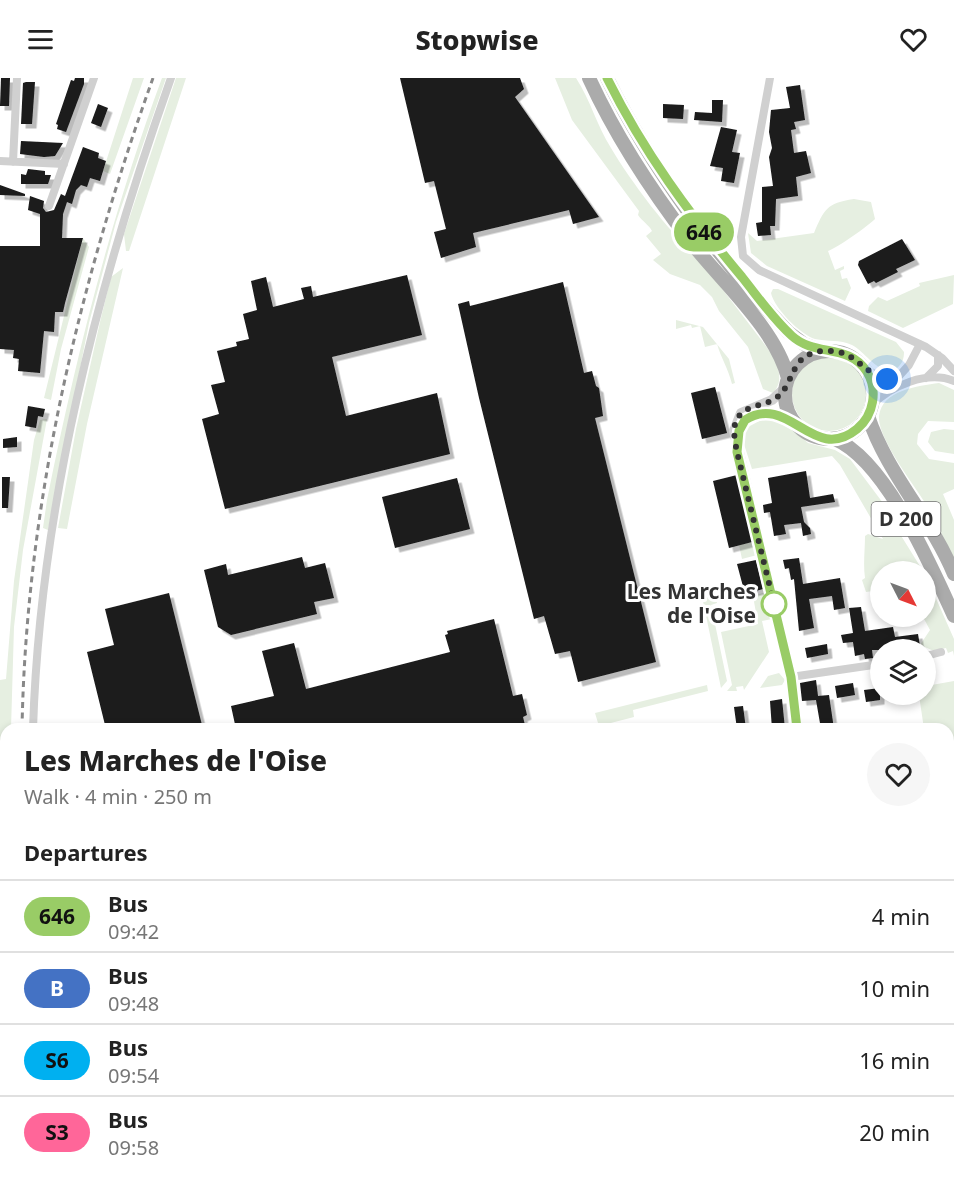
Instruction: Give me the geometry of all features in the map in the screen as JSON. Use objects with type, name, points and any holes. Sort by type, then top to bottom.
[{"type":"main road","points":[[582,78],[670,215],[778,352],[787,383],[786,406],[795,423],[813,436],[835,439],[856,430],[870,410],[873,387],[866,369],[845,353],[823,351],[804,344],[788,332],[704,231],[645,148],[608,78]]},
{"type":"main road","points":[[589,78],[617,134]]},
{"type":"main road","points":[[787,383],[800,361],[823,351]]},
{"type":"main road","name":"D 200","points":[[870,410],[891,468],[938,539],[954,574]]},
{"type":"main road","name":"D 200","points":[[835,439],[862,457],[894,501],[915,535],[954,616]]},
{"type":"street","points":[[13,162],[17,78]]},
{"type":"street","points":[[49,206],[94,78]]},
{"type":"street","points":[[33,723],[43,596],[79,390],[117,240],[171,78]]},
{"type":"street","points":[[770,78],[741,237],[743,256],[759,270],[920,344],[938,355],[954,371]]},
{"type":"street","points":[[0,161],[64,164]]},
{"type":"street","points":[[866,369],[881,378],[899,376],[909,365],[920,344]]},
{"type":"street","points":[[923,380],[935,370],[938,355]]},
{"type":"street","points":[[870,410],[895,387],[940,377],[954,381]]},
{"type":"street","points":[[787,383],[776,398],[748,409],[738,417],[734,428],[737,452],[791,677],[796,723]]},
{"type":"street","points":[[737,452],[740,428],[751,417],[773,413],[795,423]]},
{"type":"street","points":[[936,653],[941,652]]},
{"type":"street","points":[[791,677],[870,665]]},
{"type":"shaded area","points":[[133,78],[144,78],[110,174],[103,171]]},
{"type":"shaded area","points":[[162,78],[166,78],[116,222],[89,323],[48,530],[43,528],[47,500],[96,287],[127,182]]},
{"type":"shaded area","points":[[176,78],[186,78],[129,251],[126,251],[124,234]]},
{"type":"shaded area","points":[[555,78],[576,78],[606,140],[639,190],[674,234],[697,256],[775,358],[779,381],[773,393],[763,389],[748,347],[719,311],[712,297],[700,285],[670,274],[653,260],[661,254],[646,236],[652,231],[638,215],[639,211],[572,120]]},
{"type":"shaded area","points":[[854,199],[871,202],[875,219],[828,251],[835,270],[844,266],[844,269],[840,271],[842,279],[847,278],[851,288],[845,301],[767,266],[751,253],[748,233],[757,241],[814,233],[827,209],[837,203]]},
{"type":"shaded area","points":[[83,238],[89,247],[61,349],[51,400],[44,398]]},
{"type":"shaded area","points":[[123,268],[87,424],[67,529],[58,528],[76,429],[111,277]]},
{"type":"shaded area","points":[[954,275],[953,304],[903,328],[868,311],[869,306],[878,297],[887,301],[920,286],[919,283]]},
{"type":"shaded area","points":[[773,289],[778,289],[896,342],[904,352],[901,363],[897,368],[885,370],[852,345],[809,336],[796,327],[777,306],[771,293]]},
{"type":"shaded area","points":[[676,320],[700,326],[692,328],[691,325],[676,329]]},
{"type":"shaded area","points":[[700,326],[703,327],[717,344],[705,347]]},
{"type":"shaded area","points":[[717,344],[729,359],[735,383],[732,384]]},
{"type":"shaded area","points":[[829,357],[850,363],[860,373],[866,394],[860,415],[850,425],[829,431],[808,425],[798,415],[792,394],[798,373],[808,363]]},
{"type":"shaded area","points":[[939,383],[954,390],[954,422],[928,421],[918,434],[917,444],[929,459],[954,463],[954,489],[943,494],[954,520],[954,562],[931,512],[891,451],[880,426],[879,416],[887,400],[894,395],[912,388]]},
{"type":"shaded area","points":[[767,417],[785,422],[808,443],[835,450],[850,459],[895,519],[900,534],[917,561],[870,561],[870,591],[866,592],[862,580],[865,578],[865,536],[868,534],[883,539],[840,465],[832,456],[752,469],[742,438],[748,427]]},
{"type":"shaded area","points":[[47,419],[23,550],[14,627],[11,723],[0,723],[0,680],[6,679],[14,581],[34,440],[40,420]]},
{"type":"shaded area","points":[[944,429],[954,430],[954,454],[935,451],[928,442],[931,432]]},
{"type":"shaded area","points":[[754,541],[757,555],[742,559],[739,545]]},
{"type":"shaded area","points":[[707,585],[713,586],[717,603],[711,605],[727,681],[721,688],[703,601],[702,589]]},
{"type":"shaded area","points":[[766,592],[772,619],[762,621],[769,652],[744,690],[743,686],[736,687],[737,691],[727,691],[732,685],[721,632],[758,624],[753,596]]},
{"type":"shaded area","points":[[936,598],[954,639],[954,656],[953,651],[948,653],[946,648],[936,650],[936,639],[924,639],[930,630],[928,627],[936,627]]},
{"type":"shaded area","points":[[779,673],[785,680],[782,685],[760,688],[768,676]]},
{"type":"shaded area","points":[[954,681],[954,723],[923,723],[920,705],[936,705],[936,684]]},
{"type":"shaded area","points":[[707,685],[708,691],[633,710],[634,717],[611,723],[598,723],[595,713]]},
{"type":"building","points":[[1,78],[10,78],[9,106],[0,106]]},
{"type":"building","points":[[75,78],[84,78],[84,84],[66,132],[57,129],[56,124],[71,80],[74,81]]},
{"type":"building","points":[[400,78],[520,78],[524,89],[515,97],[599,217],[573,224],[569,210],[473,233],[476,247],[441,258],[434,232],[446,229],[434,181],[425,183]]},
{"type":"building","points":[[35,82],[32,124],[21,124],[23,83]]},
{"type":"building","points":[[800,85],[805,120],[794,122],[796,129],[791,130],[794,153],[806,151],[811,173],[796,177],[798,196],[776,199],[775,226],[770,226],[771,235],[758,236],[756,223],[762,222],[762,187],[773,186],[769,157],[772,148],[769,132],[771,110],[790,108],[786,87]]},
{"type":"building","points":[[712,100],[723,100],[722,122],[694,120],[695,112],[712,113]]},
{"type":"building","points":[[98,104],[108,108],[101,127],[91,123]]},
{"type":"building","points":[[663,104],[684,105],[683,119],[663,118]]},
{"type":"building","points":[[721,127],[737,130],[732,152],[740,153],[734,183],[721,181],[723,168],[710,166]]},
{"type":"building","points":[[21,141],[63,143],[55,156],[44,157],[20,154]]},
{"type":"building","points":[[83,147],[99,153],[98,158],[106,161],[100,181],[90,178],[87,187],[81,185],[76,190],[72,204],[67,202],[63,214],[62,238],[83,238],[63,312],[55,312],[54,332],[44,331],[40,373],[18,371],[19,359],[13,358],[14,350],[0,349],[0,246],[40,246],[40,214],[28,210],[30,196],[44,201],[43,208],[46,212],[54,210],[61,194],[65,196]]},
{"type":"building","points":[[28,169],[45,171],[45,175],[51,175],[48,184],[21,184],[21,174],[26,175]]},
{"type":"building","points":[[0,185],[25,194],[25,196],[0,195]]},
{"type":"building","points":[[902,239],[915,260],[896,269],[898,272],[876,283],[874,281],[868,284],[858,265],[859,261]]},
{"type":"building","points":[[407,275],[422,335],[332,357],[346,416],[437,393],[450,454],[225,509],[202,419],[219,414],[211,385],[225,382],[217,351],[237,346],[236,342],[249,339],[243,314],[257,310],[251,281],[266,277],[273,307],[304,299],[301,288],[311,286],[313,297]]},
{"type":"building","points":[[563,282],[584,373],[592,371],[596,386],[599,388],[603,416],[595,418],[656,662],[578,682],[570,651],[555,654],[544,616],[534,619],[458,304],[469,301],[470,306]]},
{"type":"building","points":[[715,387],[727,433],[702,439],[691,393]]},
{"type":"building","points":[[28,406],[45,409],[43,417],[38,416],[36,428],[25,426]]},
{"type":"building","points":[[17,437],[17,447],[3,448],[3,439]]},
{"type":"building","points":[[806,471],[810,498],[833,494],[835,502],[801,507],[804,522],[810,528],[811,534],[803,536],[801,523],[784,525],[786,534],[774,536],[770,512],[764,513],[763,505],[772,503],[768,478]]},
{"type":"building","points":[[737,475],[752,542],[729,548],[713,481]]},
{"type":"building","points":[[2,477],[10,477],[8,508],[2,508]]},
{"type":"building","points":[[457,478],[470,529],[395,548],[382,497]]},
{"type":"building","points":[[302,557],[305,568],[325,563],[334,598],[314,602],[317,614],[231,635],[218,627],[204,570],[226,564],[228,575]]},
{"type":"building","points":[[799,558],[803,584],[840,578],[845,608],[834,610],[832,596],[809,599],[814,628],[799,631],[794,579],[791,580],[789,568],[785,569],[783,560]]},
{"type":"building","points":[[756,560],[763,589],[745,594],[737,564]]},
{"type":"building","points":[[169,593],[202,723],[105,723],[87,652],[114,645],[105,609]]},
{"type":"building","points":[[861,607],[865,631],[893,627],[895,637],[918,634],[919,639],[870,639],[870,658],[865,659],[864,654],[855,656],[853,642],[843,643],[841,635],[853,633],[849,608]]},
{"type":"building","points":[[494,619],[513,696],[522,694],[527,715],[523,717],[524,723],[235,723],[231,706],[274,696],[262,651],[294,643],[306,689],[450,652],[445,635],[448,634],[447,631]]},
{"type":"building","points":[[827,644],[828,654],[807,658],[805,648]]},
{"type":"building","points":[[816,680],[818,696],[829,695],[833,723],[820,723],[816,700],[802,701],[800,683]]},
{"type":"building","points":[[853,683],[855,695],[837,698],[835,686]]},
{"type":"building","points":[[870,689],[870,701],[866,702],[864,690]]},
{"type":"building","points":[[782,699],[784,723],[772,723],[770,701]]},
{"type":"building","points":[[743,706],[745,723],[736,723],[734,707]]},
{"type":"railway","points":[[22,723],[26,646],[34,563],[45,480],[61,398],[101,237],[153,78]]},
{"type":"bus line","name":"646","points":[[607,78],[645,148],[663,175],[704,231],[792,337],[823,351],[841,352],[853,357],[866,369],[872,382],[873,396],[870,412],[863,423],[848,435],[835,439],[817,438],[787,418],[778,414],[761,413],[745,420],[741,424],[737,437],[737,452],[791,677],[796,723]]},
{"type":"place","name":"Les Marches de l'Oise","points":[[774,604]]},
{"type":"route","points":[[774,604],[775,606],[737,452],[734,428],[736,420],[748,409],[776,398],[785,388],[796,365],[818,352],[845,353],[877,376],[887,379]]}]
